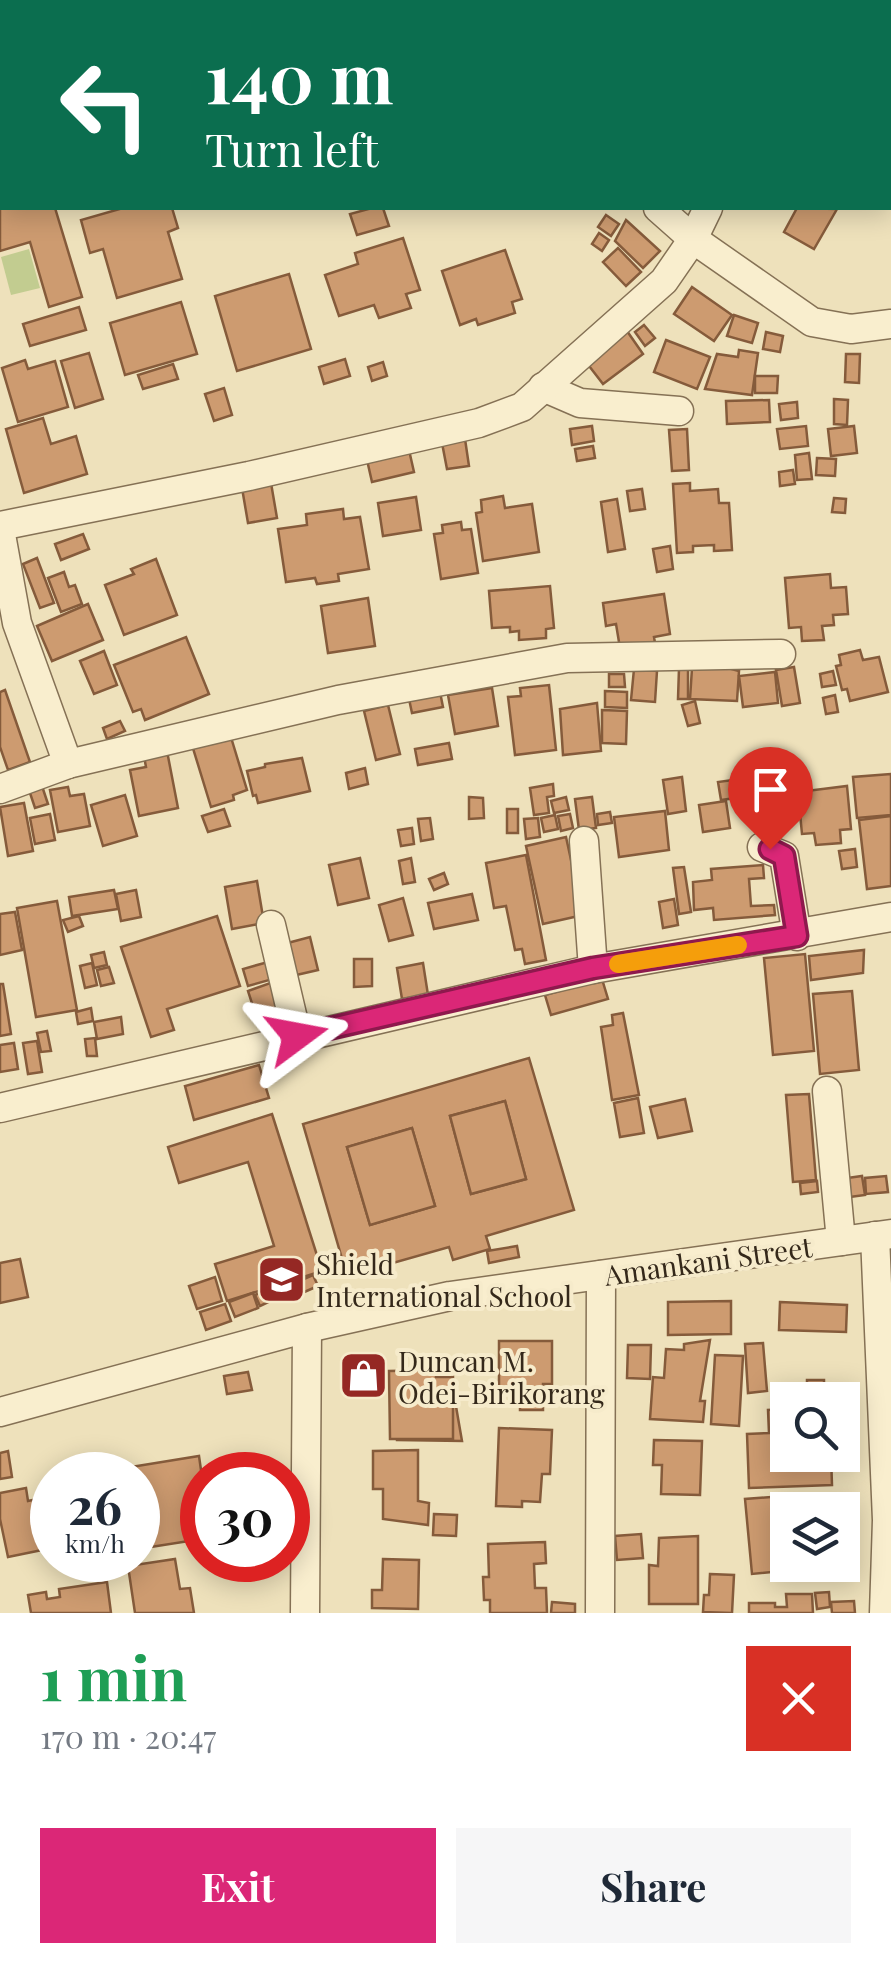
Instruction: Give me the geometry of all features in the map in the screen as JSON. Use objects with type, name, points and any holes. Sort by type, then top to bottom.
[{"type":"street","points":[[660,210],[693,239],[812,322],[850,329],[891,324]]},
{"type":"street","points":[[68,764],[8,626],[0,528],[479,424],[522,408],[664,281],[693,239],[707,210]]},
{"type":"street","points":[[543,387],[580,404],[678,410]]},
{"type":"street","points":[[0,789],[68,764],[338,700],[568,658],[781,654]]},
{"type":"street","points":[[584,840],[593,968]]},
{"type":"street","points":[[762,846],[784,856],[797,936]]},
{"type":"street","points":[[0,1108],[593,968],[891,917]]},
{"type":"street","points":[[271,925],[297,1036]]},
{"type":"street","points":[[827,1091],[841,1241]]},
{"type":"street","points":[[883,1235],[889,1520],[884,1613]]},
{"type":"street","name":"Amankani Street","points":[[0,1412],[307,1328],[450,1296],[883,1235]]},
{"type":"street","points":[[600,1613],[601,1275]]},
{"type":"street","points":[[304,1613],[307,1328]]},
{"type":"green space","points":[[29,249],[40,288],[11,295],[1,257]]},
{"type":"building","points":[[0,210],[56,210],[82,297],[49,307],[30,242],[0,251]]},
{"type":"building","points":[[116,210],[173,210],[178,228],[168,232],[182,279],[117,298],[103,249],[90,253],[81,220]]},
{"type":"building","points":[[384,210],[389,226],[357,235],[350,214]]},
{"type":"building","points":[[796,210],[836,210],[814,249],[784,232]]},
{"type":"building","points":[[606,215],[619,224],[611,236],[598,227]]},
{"type":"building","points":[[626,220],[660,251],[643,268],[615,241]]},
{"type":"building","points":[[599,233],[609,240],[602,251],[592,244]]},
{"type":"building","points":[[403,238],[420,290],[406,294],[411,308],[379,318],[374,305],[339,316],[325,275],[358,264],[355,253]]},
{"type":"building","points":[[618,248],[641,272],[626,286],[603,262]]},
{"type":"building","points":[[505,250],[522,299],[512,302],[515,313],[478,325],[476,319],[460,325],[442,271]]},
{"type":"building","points":[[289,274],[311,349],[237,371],[215,296]]},
{"type":"building","points":[[692,287],[732,315],[714,341],[674,314]]},
{"type":"building","points":[[181,302],[197,354],[125,375],[110,323]]},
{"type":"building","points":[[79,307],[86,330],[30,346],[23,324]]},
{"type":"building","points":[[734,315],[758,323],[752,343],[727,336]]},
{"type":"building","points":[[644,325],[655,338],[645,346],[635,332]]},
{"type":"building","points":[[627,331],[643,354],[603,384],[586,362]]},
{"type":"building","points":[[766,332],[783,336],[780,352],[763,349]]},
{"type":"building","points":[[666,340],[710,357],[697,389],[654,372]]},
{"type":"building","points":[[739,350],[758,353],[752,395],[705,389],[717,354],[738,357]]},
{"type":"building","points":[[89,353],[103,399],[75,408],[61,361]]},
{"type":"building","points":[[846,354],[860,354],[859,383],[845,382]]},
{"type":"building","points":[[345,359],[350,376],[324,384],[319,367]]},
{"type":"building","points":[[25,360],[28,369],[55,361],[68,407],[18,422],[2,368]]},
{"type":"building","points":[[383,362],[387,376],[372,381],[368,367]]},
{"type":"building","points":[[173,364],[178,379],[143,389],[138,375]]},
{"type":"building","points":[[755,376],[778,376],[777,393],[755,393]]},
{"type":"building","points":[[224,388],[232,415],[214,421],[205,394]]},
{"type":"building","points":[[834,399],[848,400],[847,425],[834,424]]},
{"type":"building","points":[[769,400],[770,422],[727,424],[726,401]]},
{"type":"building","points":[[797,402],[798,418],[781,420],[779,404]]},
{"type":"building","points":[[43,418],[51,444],[76,436],[87,474],[24,493],[6,429]]},
{"type":"building","points":[[592,426],[594,441],[572,445],[570,429]]},
{"type":"building","points":[[806,426],[808,446],[780,449],[777,429]]},
{"type":"building","points":[[854,426],[857,453],[831,456],[828,429]]},
{"type":"building","points":[[687,429],[689,470],[672,471],[669,430]]},
{"type":"building","points":[[465,439],[469,466],[447,469],[442,443]]},
{"type":"building","points":[[593,446],[595,458],[577,461],[575,449]]},
{"type":"building","points":[[409,450],[414,472],[372,482],[367,460]]},
{"type":"building","points":[[809,453],[812,479],[797,480],[795,455]]},
{"type":"building","points":[[817,458],[836,459],[835,476],[816,475]]},
{"type":"building","points":[[793,470],[795,484],[780,486],[779,472]]},
{"type":"building","points":[[271,483],[277,518],[248,523],[242,488]]},
{"type":"building","points":[[690,483],[690,491],[718,489],[719,503],[729,503],[732,550],[714,551],[714,545],[693,546],[693,552],[677,553],[673,484]]},
{"type":"building","points":[[642,489],[645,509],[630,511],[627,491]]},
{"type":"building","points":[[503,496],[505,508],[532,504],[539,552],[483,561],[476,513],[482,512],[481,500]]},
{"type":"building","points":[[416,497],[421,530],[383,536],[378,503]]},
{"type":"building","points":[[834,498],[846,499],[845,513],[832,512]]},
{"type":"building","points":[[617,499],[625,549],[608,552],[601,502]]},
{"type":"building","points":[[343,509],[344,519],[360,517],[369,569],[338,574],[339,581],[317,584],[315,578],[286,582],[278,529],[307,525],[306,514]]},
{"type":"building","points":[[461,522],[462,530],[471,529],[478,573],[441,579],[434,534],[443,533],[442,525]]},
{"type":"building","points":[[83,534],[89,549],[61,560],[55,544]]},
{"type":"building","points":[[670,546],[673,569],[657,572],[653,549]]},
{"type":"building","points":[[37,558],[54,603],[40,608],[23,564]]},
{"type":"building","points":[[156,559],[177,615],[124,635],[105,585],[134,574],[131,569]]},
{"type":"building","points":[[64,572],[69,587],[75,585],[82,604],[61,612],[48,578]]},
{"type":"building","points":[[830,574],[831,588],[846,587],[848,614],[833,615],[834,625],[822,626],[824,640],[802,641],[801,627],[789,628],[785,578]]},
{"type":"building","points":[[550,586],[554,628],[546,629],[546,638],[519,640],[519,631],[510,632],[510,627],[492,628],[489,591]]},
{"type":"building","points":[[664,594],[670,634],[654,637],[656,649],[621,654],[616,624],[606,626],[603,603]]},
{"type":"building","points":[[368,598],[375,646],[328,653],[321,606]]},
{"type":"building","points":[[88,604],[103,640],[52,661],[37,626]]},
{"type":"building","points":[[186,637],[209,694],[145,720],[141,709],[133,712],[114,665]]},
{"type":"building","points":[[860,650],[863,660],[879,657],[888,692],[850,701],[847,689],[842,690],[836,666],[841,665],[839,655]]},
{"type":"building","points":[[104,651],[117,685],[94,694],[80,661]]},
{"type":"building","points":[[724,667],[739,671],[737,701],[690,699],[692,668]]},
{"type":"building","points":[[794,667],[800,703],[782,706],[776,670]]},
{"type":"building","points":[[679,668],[688,668],[688,699],[678,699]]},
{"type":"building","points":[[634,669],[657,671],[655,702],[631,700]]},
{"type":"building","points":[[833,671],[836,685],[822,687],[820,674]]},
{"type":"building","points":[[775,672],[778,703],[743,707],[739,676]]},
{"type":"building","points":[[609,674],[624,674],[625,687],[609,687]]},
{"type":"building","points":[[549,685],[556,750],[515,755],[508,697],[521,696],[520,688]]},
{"type":"building","points":[[492,688],[498,726],[455,734],[448,695]]},
{"type":"building","points":[[5,690],[30,762],[8,770],[0,747],[0,692]]},
{"type":"building","points":[[605,691],[627,692],[627,708],[605,707]]},
{"type":"building","points":[[440,692],[443,707],[412,713],[409,699]]},
{"type":"building","points":[[835,695],[838,712],[826,714],[823,698]]},
{"type":"building","points":[[695,701],[700,723],[688,726],[682,705]]},
{"type":"building","points":[[597,703],[601,751],[563,755],[560,709]]},
{"type":"building","points":[[388,705],[400,754],[376,760],[364,711]]},
{"type":"building","points":[[602,710],[627,711],[626,744],[602,743]]},
{"type":"building","points":[[120,721],[125,731],[107,739],[103,728]]},
{"type":"building","points":[[230,734],[247,790],[233,795],[234,800],[211,807],[192,745]]},
{"type":"building","points":[[449,743],[452,759],[418,765],[415,749]]},
{"type":"building","points":[[167,751],[178,808],[139,816],[130,770],[146,767],[144,756]]},
{"type":"building","points":[[302,758],[310,791],[258,803],[247,771]]},
{"type":"building","points":[[365,768],[368,784],[349,789],[346,773]]},
{"type":"building","points":[[777,774],[779,792],[721,800],[718,782]]},
{"type":"building","points":[[891,774],[891,815],[857,818],[853,777]]},
{"type":"building","points":[[682,777],[686,811],[668,814],[663,780]]},
{"type":"building","points":[[553,784],[554,796],[547,797],[549,813],[534,815],[530,788]]},
{"type":"building","points":[[42,786],[48,804],[35,808],[29,790]]},
{"type":"building","points":[[847,786],[851,829],[840,830],[841,843],[816,845],[814,833],[802,834],[798,792]]},
{"type":"building","points":[[68,787],[70,796],[84,794],[90,826],[58,832],[50,790]]},
{"type":"building","points":[[125,795],[137,836],[103,846],[91,805]]},
{"type":"building","points":[[782,796],[785,816],[767,819],[764,798]]},
{"type":"building","points":[[469,797],[483,798],[484,818],[469,819]]},
{"type":"building","points":[[566,797],[569,810],[554,813],[551,801]]},
{"type":"building","points":[[592,797],[596,828],[579,830],[575,799]]},
{"type":"building","points":[[726,801],[730,828],[703,832],[699,805]]},
{"type":"building","points":[[24,803],[33,851],[8,856],[0,807]]},
{"type":"building","points":[[224,809],[230,826],[208,832],[202,816]]},
{"type":"building","points":[[507,809],[518,809],[518,833],[507,833]]},
{"type":"building","points":[[665,811],[669,850],[619,857],[614,817]]},
{"type":"building","points":[[610,812],[612,823],[598,825],[597,814]]},
{"type":"building","points":[[50,814],[55,840],[35,844],[30,818]]},
{"type":"building","points":[[570,814],[573,828],[561,831],[558,816]]},
{"type":"building","points":[[555,815],[558,829],[544,832],[541,818]]},
{"type":"building","points":[[891,816],[891,886],[867,889],[859,820]]},
{"type":"building","points":[[430,818],[433,839],[421,841],[418,819]]},
{"type":"building","points":[[538,818],[540,837],[526,839],[524,819]]},
{"type":"building","points":[[412,828],[414,844],[401,846],[398,830]]},
{"type":"building","points":[[566,837],[583,915],[543,924],[526,846]]},
{"type":"building","points":[[855,849],[857,867],[842,869],[839,851]]},
{"type":"building","points":[[526,855],[546,960],[525,964],[522,949],[515,950],[506,906],[494,908],[486,863]]},
{"type":"building","points":[[360,858],[369,898],[338,905],[329,865]]},
{"type":"building","points":[[411,858],[415,882],[403,884],[399,861]]},
{"type":"building","points":[[763,865],[764,878],[749,879],[751,906],[774,905],[775,915],[714,920],[713,908],[694,910],[693,882],[712,880],[711,869]]},
{"type":"building","points":[[684,867],[691,912],[679,914],[673,868]]},
{"type":"building","points":[[444,873],[448,884],[434,890],[429,879]]},
{"type":"building","points":[[257,881],[264,923],[232,929],[225,887]]},
{"type":"building","points":[[114,890],[118,909],[72,916],[69,897]]},
{"type":"building","points":[[136,890],[141,917],[121,921],[116,894]]},
{"type":"building","points":[[472,894],[478,920],[434,929],[428,903]]},
{"type":"building","points":[[403,898],[413,935],[389,941],[379,905]]},
{"type":"building","points":[[674,899],[678,925],[663,928],[659,902]]},
{"type":"building","points":[[57,901],[77,1010],[36,1017],[17,908]]},
{"type":"building","points":[[15,912],[22,950],[0,955],[0,914]]},
{"type":"building","points":[[79,916],[83,926],[68,932],[63,920]]},
{"type":"building","points":[[217,916],[240,986],[167,1009],[174,1030],[151,1037],[121,947]]},
{"type":"building","points":[[310,937],[318,970],[292,976],[284,944]]},
{"type":"building","points":[[864,950],[863,973],[811,980],[809,956]]},
{"type":"building","points":[[104,952],[107,965],[94,968],[91,955]]},
{"type":"building","points":[[805,954],[814,1051],[773,1055],[764,958]]},
{"type":"building","points":[[354,959],[372,959],[372,986],[354,987]]},
{"type":"building","points":[[268,962],[273,979],[248,986],[243,969]]},
{"type":"building","points":[[92,963],[97,985],[85,988],[80,966]]},
{"type":"building","points":[[423,963],[428,995],[402,999],[397,968]]},
{"type":"building","points":[[109,967],[114,983],[101,986],[97,970]]},
{"type":"building","points":[[602,979],[608,999],[551,1015],[545,995]]},
{"type":"building","points":[[273,982],[284,1017],[259,1025],[248,991]]},
{"type":"building","points":[[0,984],[11,1034],[0,1036]]},
{"type":"building","points":[[852,991],[859,1070],[820,1074],[813,994]]},
{"type":"building","points":[[91,1008],[93,1021],[78,1024],[76,1012]]},
{"type":"building","points":[[623,1013],[639,1095],[612,1100],[601,1027],[613,1025],[612,1015]]},
{"type":"building","points":[[121,1017],[123,1034],[97,1039],[94,1022]]},
{"type":"building","points":[[47,1031],[51,1051],[41,1052],[37,1033]]},
{"type":"building","points":[[95,1038],[97,1056],[87,1056],[85,1039]]},
{"type":"building","points":[[37,1041],[42,1072],[28,1074],[23,1043]]},
{"type":"building","points":[[14,1043],[18,1069],[0,1072],[0,1045]]},
{"type":"building","points":[[529,1058],[574,1210],[486,1236],[490,1249],[453,1260],[449,1247],[347,1276],[303,1124]],"holes":[[[505,1101],[526,1179],[471,1194],[450,1116]],[[412,1128],[435,1206],[370,1225],[347,1147]]]},
{"type":"building","points":[[259,1065],[269,1098],[194,1120],[185,1086]]},
{"type":"building","points":[[809,1094],[816,1180],[793,1182],[786,1095]]},
{"type":"building","points":[[638,1098],[644,1133],[620,1137],[614,1103]]},
{"type":"building","points":[[685,1099],[692,1131],[658,1138],[650,1107]]},
{"type":"building","points":[[505,1101],[526,1179],[471,1194],[450,1116]]},
{"type":"building","points":[[272,1114],[322,1271],[227,1301],[215,1264],[274,1246],[248,1162],[179,1183],[168,1147]]},
{"type":"building","points":[[412,1128],[435,1206],[370,1225],[347,1147]]},
{"type":"building","points":[[862,1176],[865,1195],[842,1198],[840,1179]]},
{"type":"building","points":[[886,1176],[888,1192],[866,1194],[865,1178]]},
{"type":"building","points":[[817,1181],[818,1192],[801,1194],[800,1183]]},
{"type":"building","points":[[517,1246],[519,1257],[489,1263],[487,1251]]},
{"type":"building","points":[[20,1259],[28,1297],[0,1303],[0,1263]]},
{"type":"building","points":[[313,1275],[318,1286],[302,1293],[297,1282]]},
{"type":"building","points":[[215,1277],[222,1301],[197,1309],[189,1286]]},
{"type":"building","points":[[291,1281],[296,1291],[282,1298],[277,1288]]},
{"type":"building","points":[[270,1288],[275,1299],[260,1306],[255,1295]]},
{"type":"building","points":[[253,1293],[258,1308],[235,1317],[229,1302]]},
{"type":"building","points":[[731,1301],[731,1334],[668,1335],[668,1302]]},
{"type":"building","points":[[780,1302],[847,1305],[846,1332],[779,1330]]},
{"type":"building","points":[[225,1304],[231,1321],[206,1330],[200,1312]]},
{"type":"building","points":[[710,1340],[700,1401],[705,1401],[703,1422],[650,1419],[653,1377],[664,1378],[666,1349],[684,1350],[684,1344]]},
{"type":"building","points":[[499,1341],[552,1341],[552,1384],[543,1384],[543,1410],[520,1410],[520,1391],[499,1391]]},
{"type":"building","points":[[763,1343],[767,1391],[748,1393],[745,1344]]},
{"type":"building","points":[[628,1345],[651,1345],[650,1379],[627,1378]]},
{"type":"building","points":[[715,1355],[743,1356],[739,1426],[711,1424]]},
{"type":"building","points":[[449,1366],[462,1441],[397,1440],[394,1374]]},
{"type":"building","points":[[350,1369],[371,1374],[365,1396],[344,1391]]},
{"type":"building","points":[[436,1370],[436,1377],[453,1377],[453,1439],[390,1439],[389,1371]]},
{"type":"building","points":[[248,1372],[252,1390],[227,1394],[224,1376]]},
{"type":"building","points":[[770,1410],[770,1472],[832,1472],[832,1485],[749,1488],[747,1434],[769,1433]]},
{"type":"building","points":[[499,1428],[552,1430],[550,1474],[542,1474],[540,1502],[522,1501],[522,1507],[496,1506]]},
{"type":"building","points":[[654,1440],[702,1441],[700,1495],[661,1494],[662,1465],[653,1465]]},
{"type":"building","points":[[418,1450],[418,1501],[429,1503],[428,1525],[383,1519],[383,1489],[373,1489],[373,1451]]},
{"type":"building","points":[[8,1451],[12,1477],[0,1479],[0,1453]]},
{"type":"building","points":[[180,1459],[180,1542],[160,1546],[160,1462]]},
{"type":"building","points":[[26,1488],[30,1501],[30,1552],[8,1557],[0,1519],[0,1493]]},
{"type":"building","points":[[770,1497],[770,1572],[752,1574],[745,1499]]},
{"type":"building","points":[[434,1514],[457,1515],[456,1536],[433,1535]]},
{"type":"building","points":[[641,1534],[643,1558],[617,1560],[615,1536]]},
{"type":"building","points":[[698,1536],[698,1604],[649,1604],[649,1565],[658,1566],[659,1538]]},
{"type":"building","points":[[545,1542],[546,1563],[534,1564],[535,1588],[546,1588],[547,1613],[490,1613],[490,1600],[484,1600],[483,1577],[489,1577],[488,1544]]},
{"type":"building","points":[[175,1559],[180,1589],[190,1588],[194,1613],[135,1613],[130,1582],[160,1582],[160,1561]]},
{"type":"building","points":[[383,1559],[419,1560],[418,1609],[372,1608],[372,1590],[382,1590]]},
{"type":"building","points":[[710,1574],[734,1575],[732,1613],[703,1612]]},
{"type":"building","points":[[107,1582],[111,1613],[31,1613],[28,1595],[46,1592],[47,1599],[60,1597],[59,1589]]},
{"type":"building","points":[[829,1592],[830,1607],[817,1609],[815,1593]]},
{"type":"building","points":[[786,1594],[812,1594],[813,1613],[749,1613],[749,1603],[787,1607]]},
{"type":"building","points":[[854,1601],[855,1613],[832,1613],[831,1602]]},
{"type":"building","points":[[552,1602],[575,1604],[575,1613],[551,1613]]},
{"type":"slow traffic","points":[[618,964],[738,945]]},
{"type":"place","name":"Shield International School","points":[[281,1279]]},
{"type":"place","name":"Duncan M. Odei-Birikorang","points":[[363,1376]]},
{"type":"route","points":[[297,1036],[593,968],[797,936],[784,856],[770,849]]}]
